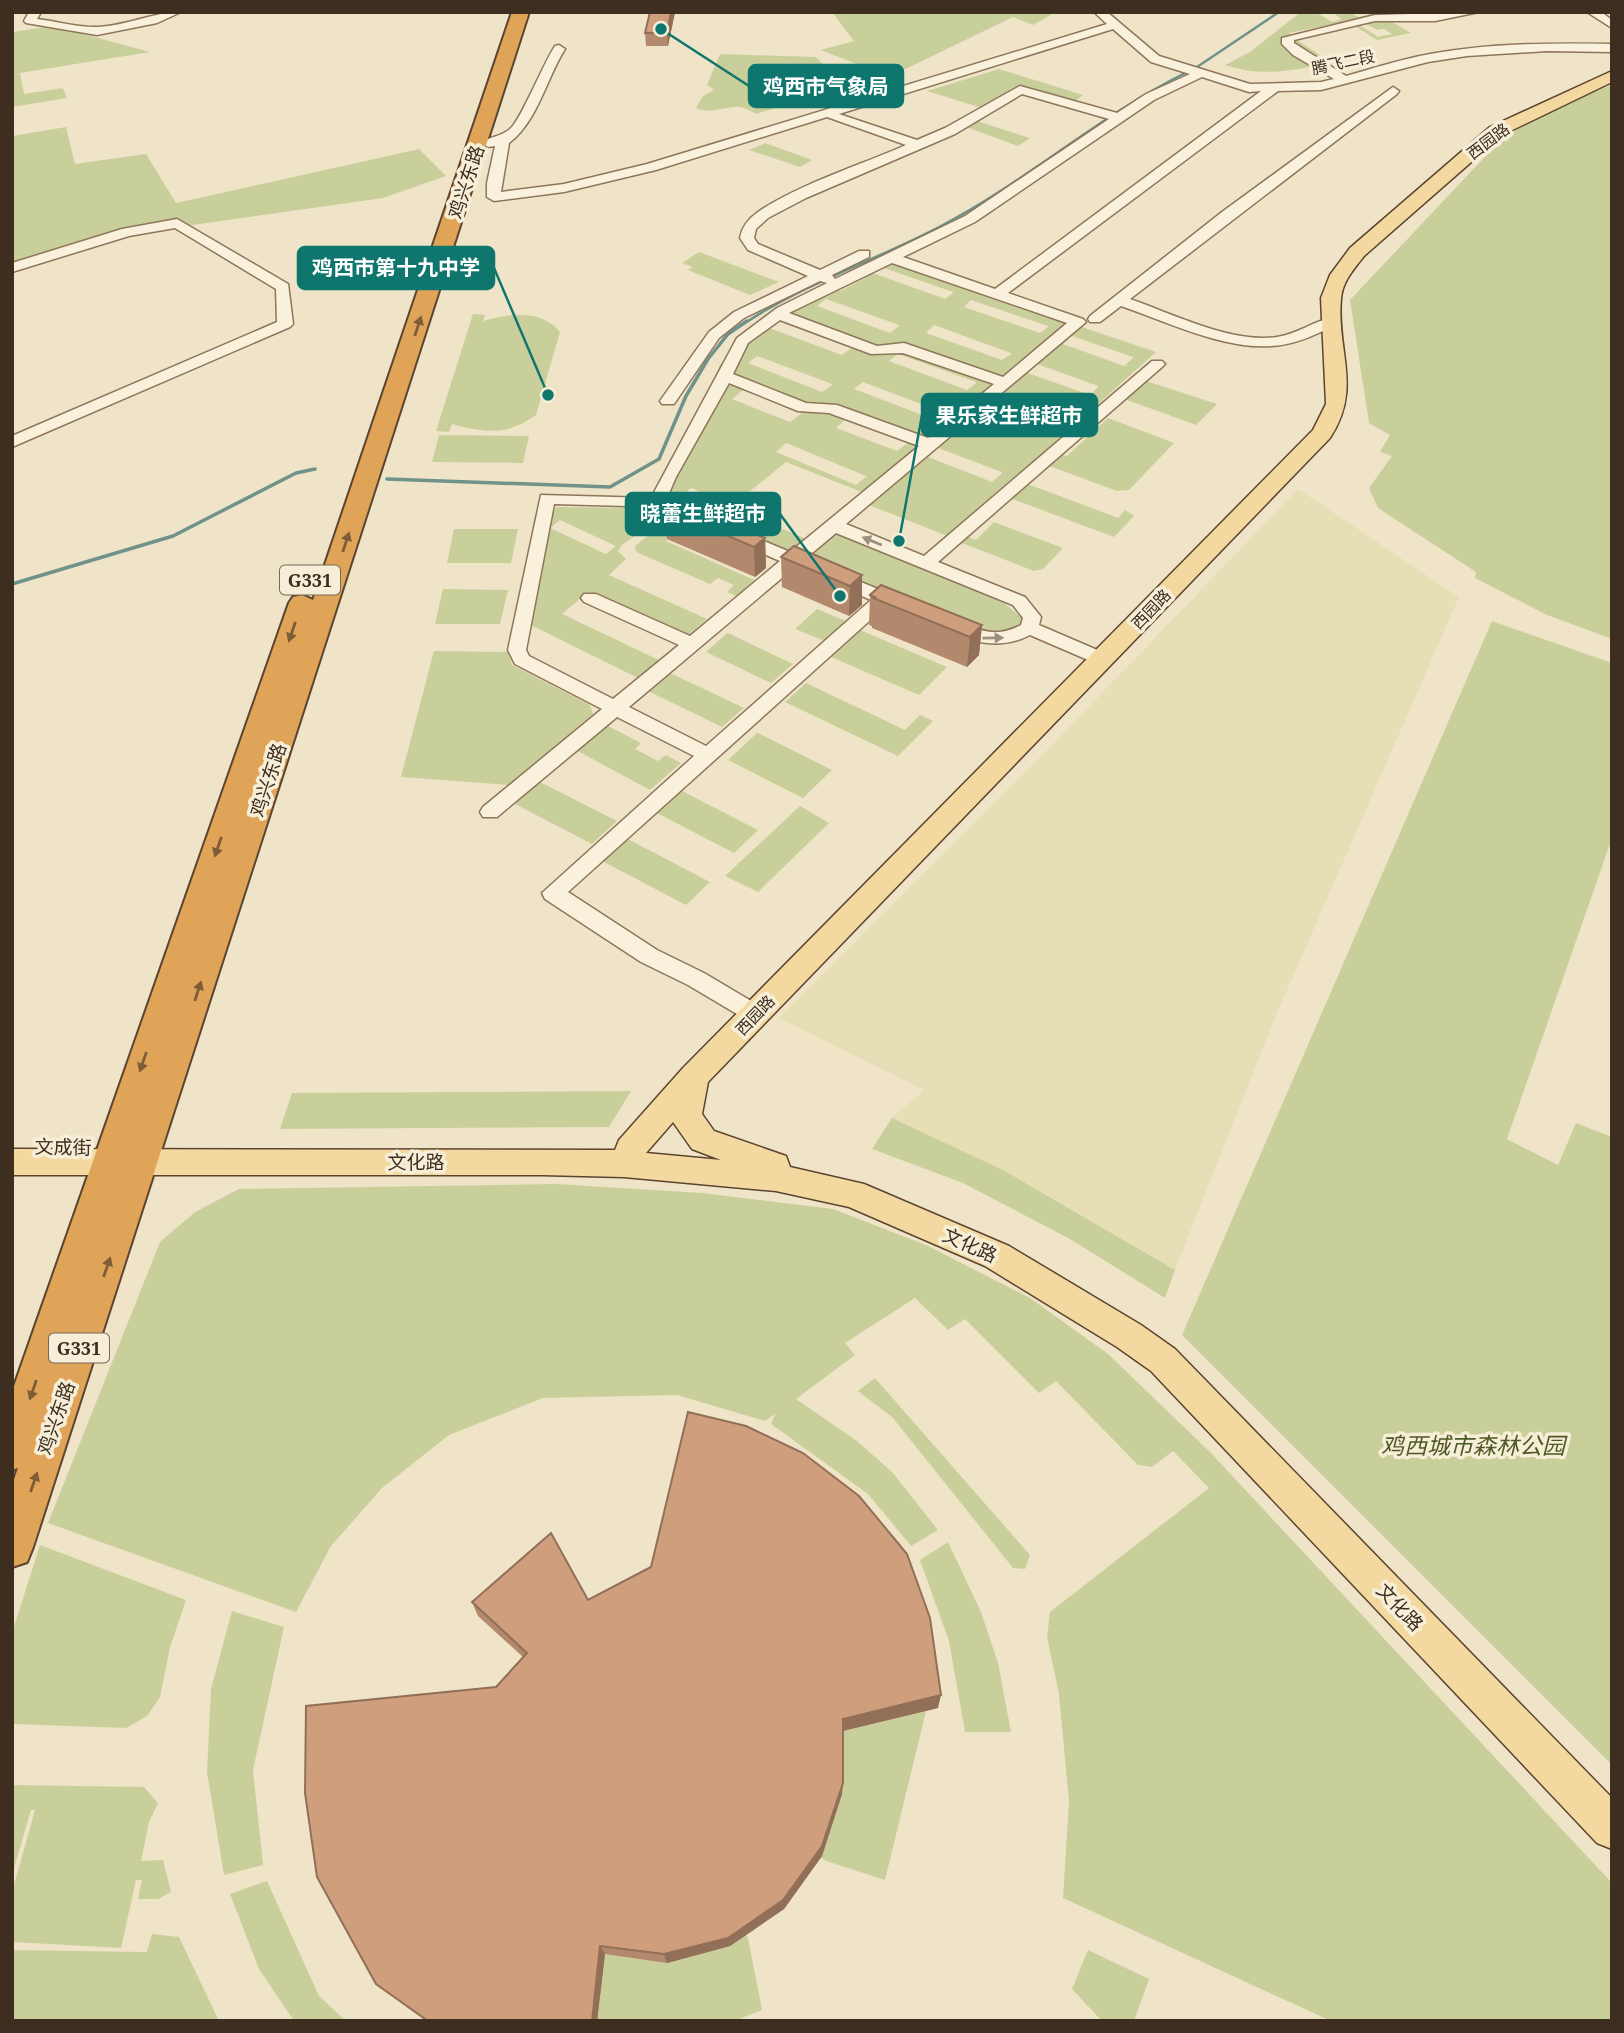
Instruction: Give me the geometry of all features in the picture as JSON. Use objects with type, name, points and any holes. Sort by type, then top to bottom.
[{"type":"highway","name":"鸡兴东路","points":[[12,1547],[128,1155],[507,12]]},
{"type":"highway","name":"鸡兴东路","points":[[12,1451],[128,1155],[491,142],[521,12]]},
{"type":"main road","name":"西园路","points":[[627,1157],[694,1077],[1322,433],[1336,404],[1331,298],[1339,275],[1357,252],[1496,131],[1611,75]]},
{"type":"main road","points":[[694,1077],[686,1116],[703,1140],[775,1165]]},
{"type":"main road","name":"文成街","points":[[12,1146],[128,1155]]},
{"type":"main road","name":"文成街","points":[[12,1162],[128,1155]]},
{"type":"main road","name":"文化路","points":[[128,1155],[542,1161],[627,1157],[775,1165],[859,1178],[1014,1244],[1171,1344],[1612,1802]]},
{"type":"main road","name":"文化路","points":[[627,1157],[776,1178],[853,1194],[997,1256],[1129,1336],[1163,1360],[1612,1828]]},
{"type":"street","points":[[35,12],[30,21],[97,31],[153,21],[175,12]]},
{"type":"street","name":"腾飞二段","points":[[1100,12],[1155,59],[1199,75],[1249,88],[1321,86],[1427,58],[1467,52],[1546,47],[1610,48]]},
{"type":"street","points":[[1345,80],[1297,52],[1288,44],[1288,38],[1309,31],[1390,16],[1435,18],[1473,12]]},
{"type":"street","points":[[1593,12],[1612,25]]},
{"type":"street","points":[[559,49],[547,68],[519,129],[491,142],[494,197],[564,188],[651,167],[1115,25]]},
{"type":"street","points":[[713,399],[671,397],[714,335],[739,315],[960,208],[1132,94],[1181,68]]},
{"type":"street","points":[[657,503],[668,477],[713,399],[742,341],[780,313],[970,219],[1147,99],[1199,75]]},
{"type":"street","points":[[1158,80],[1174,86]]},
{"type":"street","points":[[997,294],[1275,87]]},
{"type":"street","points":[[839,283],[753,247],[747,238],[749,228],[763,215],[803,194],[950,131],[1020,90],[1120,118]]},
{"type":"street","points":[[1095,319],[1227,215],[1394,91]]},
{"type":"street","points":[[1132,94],[1147,99]]},
{"type":"street","points":[[828,112],[837,118],[919,145]]},
{"type":"street","points":[[12,268],[127,232],[177,223],[282,287],[285,324],[12,442]]},
{"type":"street","points":[[490,812],[1077,322],[892,258]]},
{"type":"street","points":[[1118,300],[1243,341],[1270,343],[1295,337],[1333,321]]},
{"type":"street","points":[[761,303],[876,351],[904,348],[1004,383]]},
{"type":"street","points":[[926,563],[1157,364]]},
{"type":"street","points":[[724,376],[804,408],[831,408],[931,445]]},
{"type":"street","points":[[677,512],[657,503],[547,499],[517,650],[522,660],[708,755]]},
{"type":"street","points":[[835,526],[1019,601],[1032,617],[1029,628]]},
{"type":"street","points":[[722,530],[908,608]]},
{"type":"street","points":[[590,598],[692,644]]},
{"type":"street","points":[[755,1014],[698,979],[649,956],[553,893],[884,598]]},
{"type":"street","points":[[932,618],[980,638],[1005,638],[1029,628],[1102,659]]},
{"type":"shaded area","points":[[1298,489],[1459,597],[1276,1015],[1175,1270],[1009,1173],[892,1118],[924,1090],[779,1018],[1053,744]]},
{"type":"green space","points":[[832,12],[1048,12],[1051,15],[1033,25],[1013,17],[889,77],[821,50],[854,41]]},
{"type":"green space","points":[[1301,12],[1316,12],[1332,22],[1342,19],[1331,12],[1349,12],[1358,17],[1369,15],[1365,12],[1456,12],[1374,16],[1289,33],[1326,59],[1333,57],[1338,60],[1324,64],[1268,72],[1225,65],[1250,52]]},
{"type":"green space","points":[[1402,19],[1392,22],[1411,33],[1377,40],[1355,26],[1359,25],[1378,37],[1392,34],[1364,23]]},
{"type":"green space","points":[[54,26],[150,52],[20,73],[24,94],[63,88],[67,98],[12,107],[12,32]]},
{"type":"green space","points":[[720,54],[816,57],[845,87],[756,114],[738,107],[701,110],[696,108],[703,96],[714,90],[707,85]]},
{"type":"green space","points":[[999,69],[1083,95],[1074,102],[1019,88],[982,108],[927,91]]},
{"type":"green space","points":[[1612,85],[1612,639],[1547,615],[1475,578],[1476,572],[1378,508],[1369,488],[1392,456],[1380,452],[1390,435],[1369,423],[1350,300],[1497,144],[1545,110]]},
{"type":"green space","points":[[977,121],[1030,138],[1018,146],[966,127]]},
{"type":"green space","points":[[66,127],[75,164],[146,154],[176,203],[419,149],[446,176],[383,198],[94,239],[12,262],[12,136]]},
{"type":"green space","points":[[765,143],[812,160],[800,167],[749,150]]},
{"type":"green space","points":[[699,252],[779,282],[750,295],[688,270],[693,267],[682,263]]},
{"type":"green space","points":[[889,262],[1156,352],[950,537],[869,505],[877,498],[786,462],[734,504],[720,498],[697,517],[661,502],[720,365],[744,341],[773,320],[834,288],[840,291],[867,277],[862,274]],"holes":[[[881,267],[953,293],[945,299],[873,273]],[[826,299],[899,326],[890,333],[817,306]],[[971,300],[1048,327],[1040,333],[964,307]],[[778,321],[851,348],[842,355],[769,328]],[[934,325],[1011,354],[1002,360],[926,333]],[[1072,336],[1133,358],[1124,366],[1063,344]],[[898,354],[976,383],[967,390],[889,361]],[[757,356],[832,385],[822,392],[748,363]],[[1037,364],[1098,387],[1090,395],[1028,373]],[[863,382],[942,412],[933,419],[854,389]],[[743,390],[801,414],[790,422],[732,399]],[[1001,392],[1063,416],[1054,424],[991,401]],[[980,404],[991,409],[959,436],[947,432]],[[847,418],[908,443],[897,451],[836,428]],[[786,443],[867,476],[856,485],[776,452]],[[938,448],[1002,472],[992,482],[928,457]],[[691,488],[717,500],[702,511],[676,500]]]},
{"type":"green space","points":[[473,314],[485,315],[483,321],[503,316],[534,316],[544,319],[560,332],[536,415],[515,427],[495,431],[452,424],[449,432],[436,431]]},
{"type":"green space","points":[[1140,379],[1217,404],[1196,425],[1119,397]]},
{"type":"green space","points":[[1108,418],[1174,443],[1129,490],[1117,491],[1047,465],[1058,454],[1067,456]]},
{"type":"green space","points":[[439,435],[529,436],[523,463],[432,462]]},
{"type":"green space","points":[[1025,483],[1118,518],[1125,510],[1134,516],[1114,537],[1010,498]]},
{"type":"green space","points":[[727,506],[809,540],[792,555],[710,520]]},
{"type":"green space","points":[[557,507],[643,508],[662,517],[622,545],[618,551],[626,559],[609,575],[707,619],[687,636],[588,592],[562,614],[661,661],[640,679],[527,623],[547,515]],"holes":[[[560,520],[616,546],[606,554],[550,528]]]},
{"type":"green space","points":[[669,519],[685,525],[666,541],[759,582],[741,598],[727,592],[734,585],[718,578],[710,584],[636,552],[635,546]]},
{"type":"green space","points":[[994,522],[1063,548],[1043,569],[1034,571],[962,543],[968,537],[976,540]]},
{"type":"green space","points":[[454,529],[518,529],[511,563],[447,563]]},
{"type":"green space","points":[[838,533],[1004,603],[1022,618],[1019,627],[1004,633],[981,633],[807,559]]},
{"type":"green space","points":[[443,589],[508,590],[500,624],[435,624]]},
{"type":"green space","points":[[817,609],[846,621],[825,641],[795,629]]},
{"type":"green space","name":"鸡西城市森林公园","points":[[1492,621],[1612,663],[1612,838],[1507,1139],[1558,1165],[1576,1123],[1612,1137],[1612,1765],[1182,1335]]},
{"type":"green space","points":[[860,630],[947,667],[919,695],[831,657]]},
{"type":"green space","points":[[727,633],[793,664],[771,683],[706,652]]},
{"type":"green space","points":[[434,651],[508,652],[512,665],[590,705],[593,714],[509,785],[401,777]]},
{"type":"green space","points":[[668,672],[744,708],[722,727],[646,690]]},
{"type":"green space","points":[[806,683],[905,730],[920,715],[933,721],[898,756],[785,702]]},
{"type":"green space","points":[[606,725],[641,743],[635,749],[658,761],[666,755],[681,763],[650,790],[576,750]]},
{"type":"green space","points":[[757,733],[832,770],[803,798],[728,760]]},
{"type":"green space","points":[[540,782],[617,821],[592,844],[515,804]]},
{"type":"green space","points":[[680,790],[758,830],[734,853],[655,812]]},
{"type":"green space","points":[[800,806],[829,823],[758,892],[725,876]]},
{"type":"green space","points":[[626,838],[710,882],[686,905],[602,861]]},
{"type":"green space","points":[[631,1091],[609,1127],[280,1129],[292,1093]]},
{"type":"green space","points":[[892,1118],[1005,1171],[1175,1270],[1165,1298],[1070,1239],[963,1183],[872,1149]]},
{"type":"green space","points":[[556,1184],[702,1193],[833,1209],[926,1245],[1030,1298],[1108,1354],[1210,1452],[1612,1883],[1612,2021],[1331,2021],[1063,1898],[1069,1802],[1059,1694],[1047,1637],[1050,1612],[1209,1488],[1173,1451],[1152,1467],[1138,1465],[1056,1381],[1039,1393],[965,1319],[948,1330],[915,1298],[845,1343],[855,1355],[796,1399],[857,1441],[892,1472],[938,1530],[911,1546],[868,1494],[771,1424],[776,1413],[765,1421],[677,1395],[543,1398],[449,1435],[382,1488],[331,1546],[296,1612],[48,1523],[160,1242],[195,1212],[239,1189]]},
{"type":"green space","points":[[875,1378],[1030,1555],[1025,1569],[1013,1568],[892,1417],[858,1391]]},
{"type":"green space","points":[[948,1542],[981,1612],[998,1663],[1011,1732],[965,1732],[949,1641],[920,1560]]},
{"type":"green space","points":[[40,1545],[186,1600],[170,1647],[160,1697],[147,1716],[126,1728],[12,1724],[12,1633]]},
{"type":"green space","points":[[232,1611],[284,1627],[253,1770],[263,1865],[224,1875],[207,1772],[211,1689]]},
{"type":"green space","points":[[928,1703],[885,1880],[826,1861],[781,1830],[819,1710]]},
{"type":"green space","points":[[12,1785],[144,1787],[158,1803],[149,1822],[141,1861],[163,1860],[171,1892],[158,1899],[138,1899],[142,1880],[136,1880],[121,1948],[12,1942],[12,1892],[35,1810],[31,1810],[12,1875]]},
{"type":"green space","points":[[267,1881],[319,1996],[346,2021],[294,2021],[259,1969],[230,1894]]},
{"type":"green space","points":[[720,1894],[748,1938],[762,2010],[734,2021],[587,2021],[600,1936]]},
{"type":"green space","points":[[152,1934],[179,1937],[219,2021],[12,2021],[12,1950],[147,1952]]},
{"type":"green space","points":[[1088,1950],[1149,1979],[1134,2021],[1102,2021],[1072,1989]]},
{"type":"building","points":[[650,12],[671,12],[667,33],[645,33]]},
{"type":"building","points":[[676,500],[765,538],[754,547],[665,509]]},
{"type":"building","points":[[794,546],[862,575],[850,586],[781,557]]},
{"type":"building","points":[[881,585],[982,625],[970,637],[873,598],[875,597],[870,595]]},
{"type":"building","points":[[688,1412],[746,1426],[803,1453],[859,1496],[907,1554],[930,1618],[941,1695],[843,1719],[843,1783],[822,1846],[783,1900],[728,1938],[664,1954],[600,1946],[592,2021],[428,2021],[376,1984],[317,1877],[305,1793],[306,1706],[496,1687],[527,1653],[472,1602],[551,1533],[588,1600],[651,1567]]},
{"type":"waterway","points":[[1194,69],[1279,12]]},
{"type":"waterway","points":[[745,323],[792,296],[972,209],[1123,109],[1185,73]]},
{"type":"waterway","points":[[387,479],[610,487],[659,459],[686,396],[708,359],[728,334],[747,321]]},
{"type":"waterway","points":[[12,584],[173,536],[296,473],[315,469]]},
{"type":"place","name":"鸡西市气象局","points":[[661,29]]},
{"type":"place","name":"鸡西市第十九中学","points":[[548,395]]},
{"type":"place","name":"果乐家生鲜超市","points":[[899,541]]},
{"type":"place","name":"晓蕾生鲜超市","points":[[840,596]]}]
